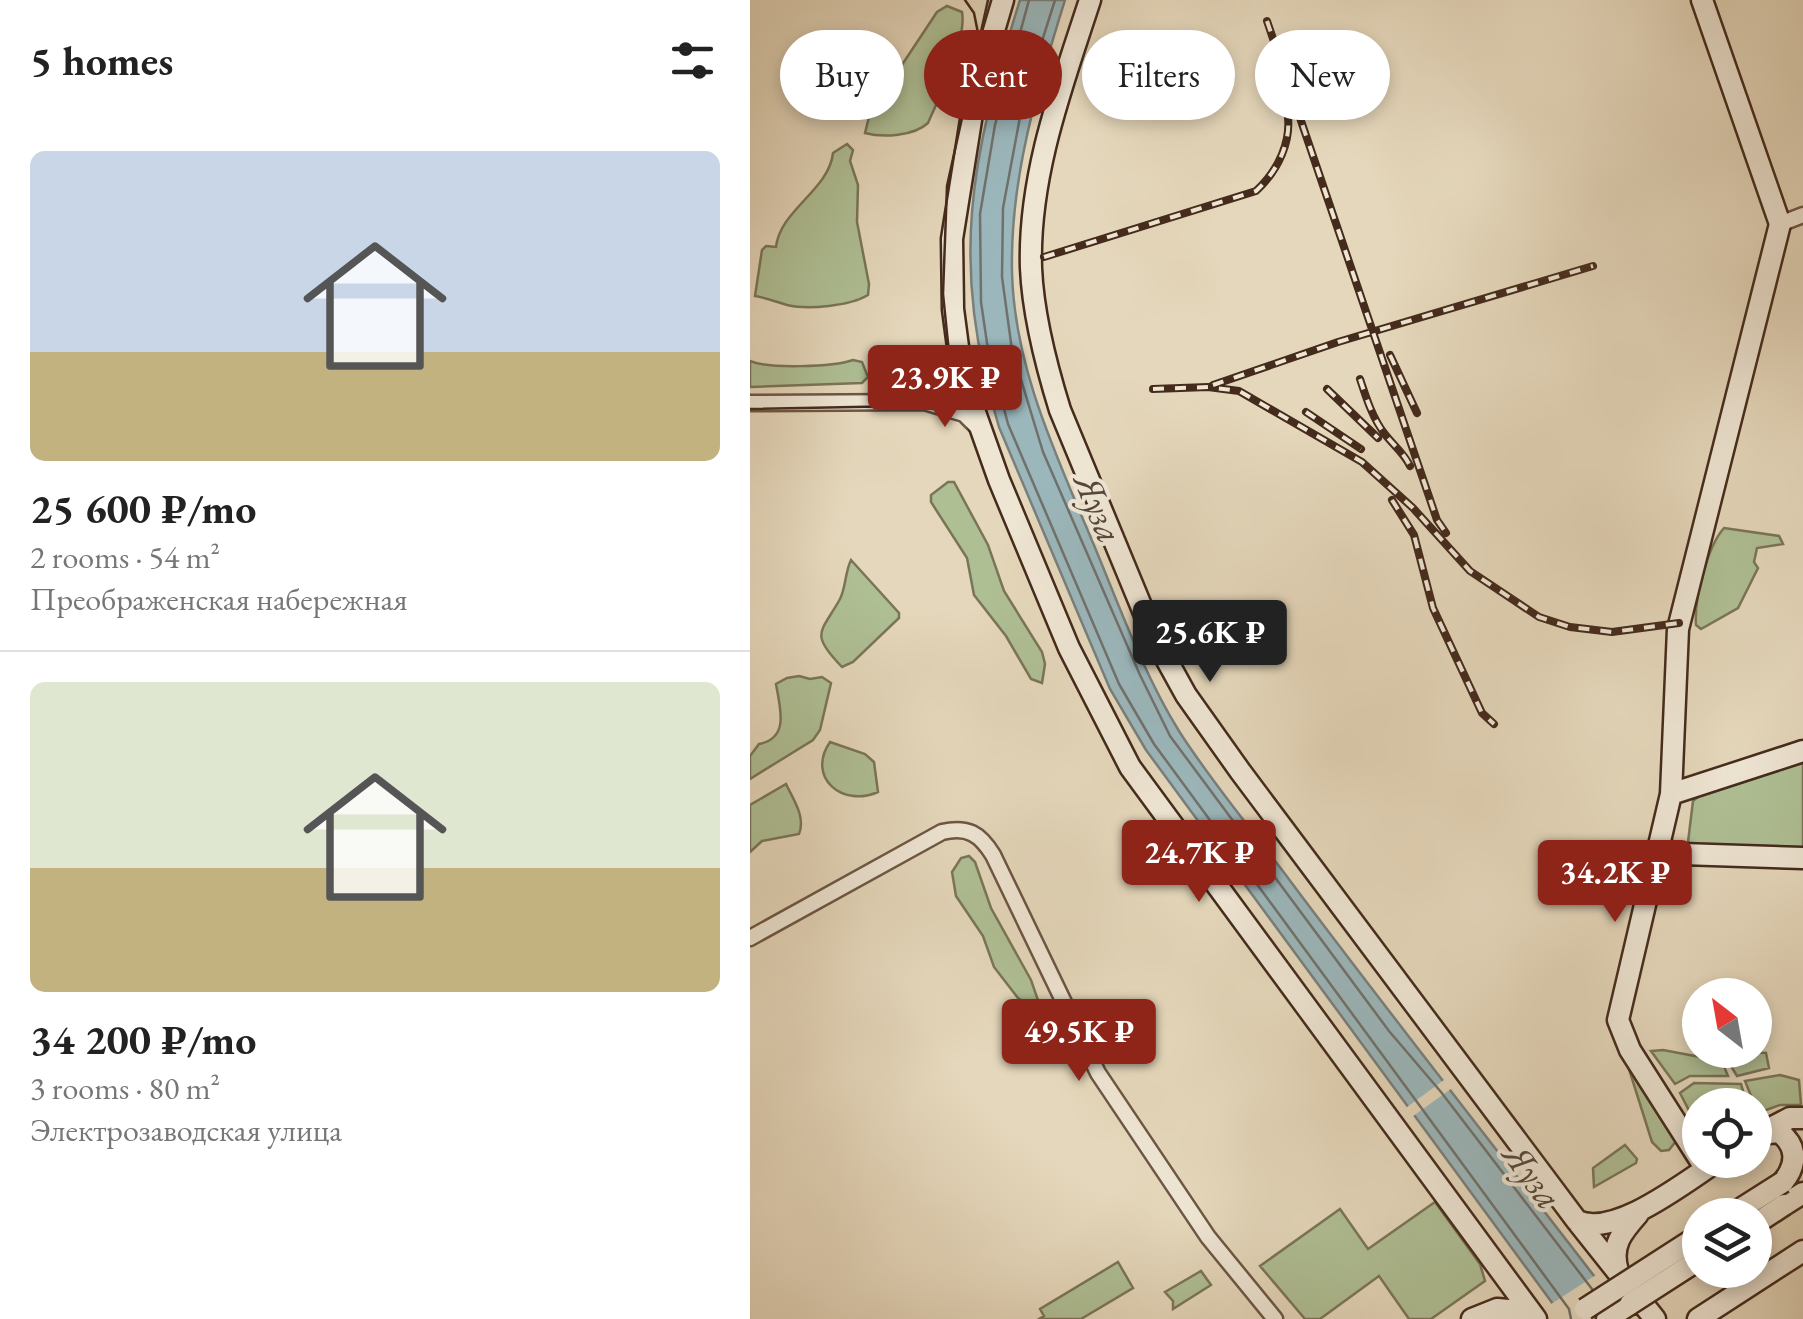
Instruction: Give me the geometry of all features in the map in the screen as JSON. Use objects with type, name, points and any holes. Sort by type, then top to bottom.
[{"type":"main road","points":[[1003,0],[975,95],[952,240],[953,309],[960,362],[982,433],[1070,648],[1130,768],[1533,1315]]},
{"type":"main road","points":[[1090,0],[1045,146],[1035,207],[1031,269],[1045,356],[1060,410],[1154,637],[1194,708],[1578,1221],[1656,1316]]},
{"type":"main road","points":[[1682,1127],[1630,1050],[1618,1020],[1671,794],[1678,629],[1780,224],[1702,0]]},
{"type":"main road","points":[[1671,794],[1803,751]]},
{"type":"main road","points":[[1660,850],[1803,858]]},
{"type":"main road","points":[[1772,1128],[1790,1118],[1803,1118]]},
{"type":"main road","points":[[1772,1131],[1779,1132],[1792,1146],[1794,1197]]},
{"type":"main road","points":[[1772,1212],[1794,1197],[1803,1169]]},
{"type":"main road","points":[[1578,1221],[1603,1225],[1643,1208],[1684,1178]]},
{"type":"main road","points":[[1618,1273],[1614,1260],[1618,1240],[1643,1208]]},
{"type":"main road","points":[[1569,1319],[1682,1247]]},
{"type":"main road","points":[[1697,1318],[1801,1251]]},
{"type":"main road","points":[[1607,1319],[1682,1271]]},
{"type":"main road","points":[[1475,1317],[1500,1292],[1502,1272]]},
{"type":"main road","points":[[1475,1317],[1513,1308],[1533,1315]]},
{"type":"street","points":[[1780,224],[1803,215]]},
{"type":"street","points":[[924,402],[940,393],[960,362]]},
{"type":"street","points":[[750,403],[924,402],[964,414],[982,433]]},
{"type":"street","points":[[750,938],[942,832],[976,833],[985,841],[1098,1072],[1186,1206],[1272,1319]]},
{"type":"green space","points":[[947,6],[962,12],[961,30],[925,30],[937,12]]},
{"type":"green space","points":[[924,32],[924,120],[929,120],[928,123],[898,135],[865,133],[868,120],[904,120],[904,62]]},
{"type":"green space","points":[[847,144],[853,150],[850,161],[858,185],[857,222],[868,295],[840,304],[806,307],[755,296],[762,250],[766,246],[776,247],[786,222],[823,178],[833,153]]},
{"type":"green space","points":[[750,361],[801,366],[862,362],[868,377],[862,383],[750,387]]},
{"type":"green space","points":[[954,482],[988,545],[1004,591],[1042,652],[1042,683],[1031,679],[1006,636],[974,595],[967,558],[931,502],[931,495]]},
{"type":"green space","points":[[1724,528],[1779,536],[1783,544],[1757,548],[1754,562],[1758,568],[1738,608],[1701,629],[1696,625],[1699,588],[1712,548]]},
{"type":"green space","points":[[851,560],[899,613],[899,618],[853,662],[842,667],[825,647],[822,633],[842,594]]},
{"type":"green space","points":[[799,676],[822,677],[831,683],[820,730],[813,740],[750,779],[750,756],[779,729],[781,712],[776,684]]},
{"type":"green space","points":[[830,742],[865,754],[874,762],[878,792],[852,796],[831,786],[822,767]]},
{"type":"green space","points":[[1803,763],[1803,848],[1688,842],[1693,801],[1699,796]]},
{"type":"green space","points":[[786,784],[800,815],[799,834],[762,841],[750,852],[750,805]]},
{"type":"green space","points":[[969,856],[975,862],[991,908],[1031,980],[1039,1003],[1031,1007],[1018,998],[994,967],[983,936],[956,896],[952,872],[961,858]]},
{"type":"green space","points":[[1651,1051],[1682,1054],[1682,1068],[1725,1068],[1728,1076],[1690,1076],[1675,1084]]},
{"type":"green space","points":[[1628,1066],[1676,1141],[1669,1150],[1661,1151],[1652,1142]]},
{"type":"green space","points":[[1732,1068],[1769,1068],[1737,1076]]},
{"type":"green space","points":[[1780,1075],[1799,1080],[1801,1105],[1772,1108],[1772,1088],[1748,1088],[1745,1081]]},
{"type":"green space","points":[[1694,1083],[1741,1084],[1742,1088],[1687,1088]]},
{"type":"green space","points":[[1625,1145],[1636,1163],[1594,1187],[1593,1168]]},
{"type":"green space","points":[[1435,1202],[1480,1264],[1485,1281],[1431,1319],[1409,1319],[1379,1276],[1320,1319],[1305,1319],[1260,1266],[1340,1209],[1368,1249]]},
{"type":"green space","points":[[1118,1262],[1133,1288],[1081,1319],[1039,1319],[1044,1316],[1040,1309]]},
{"type":"green space","points":[[1201,1271],[1211,1285],[1173,1309],[1173,1301],[1165,1292]]},
{"type":"water","points":[[1020,0],[1065,0],[1056,30],[1011,30]]},
{"type":"water","points":[[987,120],[1031,120],[1016,202],[1012,272],[1026,367],[1070,488],[1165,707],[1205,769],[1618,1307],[1564,1319],[1146,750],[1110,689],[999,427],[983,368],[970,262],[978,162]]},
{"type":"pier","points":[[1448,1077],[1455,1086],[1409,1119],[1403,1110]]},
{"type":"pier","points":[[1599,1273],[1632,1319],[1557,1319],[1548,1306]]},
{"type":"tram line","points":[[965,0],[974,13],[977,30]]},
{"type":"tram line","points":[[750,409],[906,406],[939,390],[950,363],[943,294],[947,186],[988,0]]},
{"type":"railway","points":[[1267,21],[1437,520],[1446,533]]},
{"type":"railway","points":[[1044,257],[1256,191],[1282,154],[1288,120]]},
{"type":"railway","points":[[1213,385],[1338,342],[1593,266]]},
{"type":"railway","points":[[1390,355],[1417,413]]},
{"type":"railway","points":[[1360,379],[1376,420],[1410,466]]},
{"type":"railway","points":[[1153,389],[1208,387],[1239,391],[1362,462],[1413,508],[1470,571],[1539,617],[1570,627],[1612,632],[1679,623]]},
{"type":"railway","points":[[1327,389],[1378,438]]},
{"type":"railway","points":[[1306,412],[1361,449]]},
{"type":"railway","points":[[1392,500],[1414,535],[1433,608],[1482,713],[1494,724]]},
{"type":"water label","name":"Яуза","points":[[1099,508]]},
{"type":"water label","name":"Яуза","points":[[1533,1176]]}]
